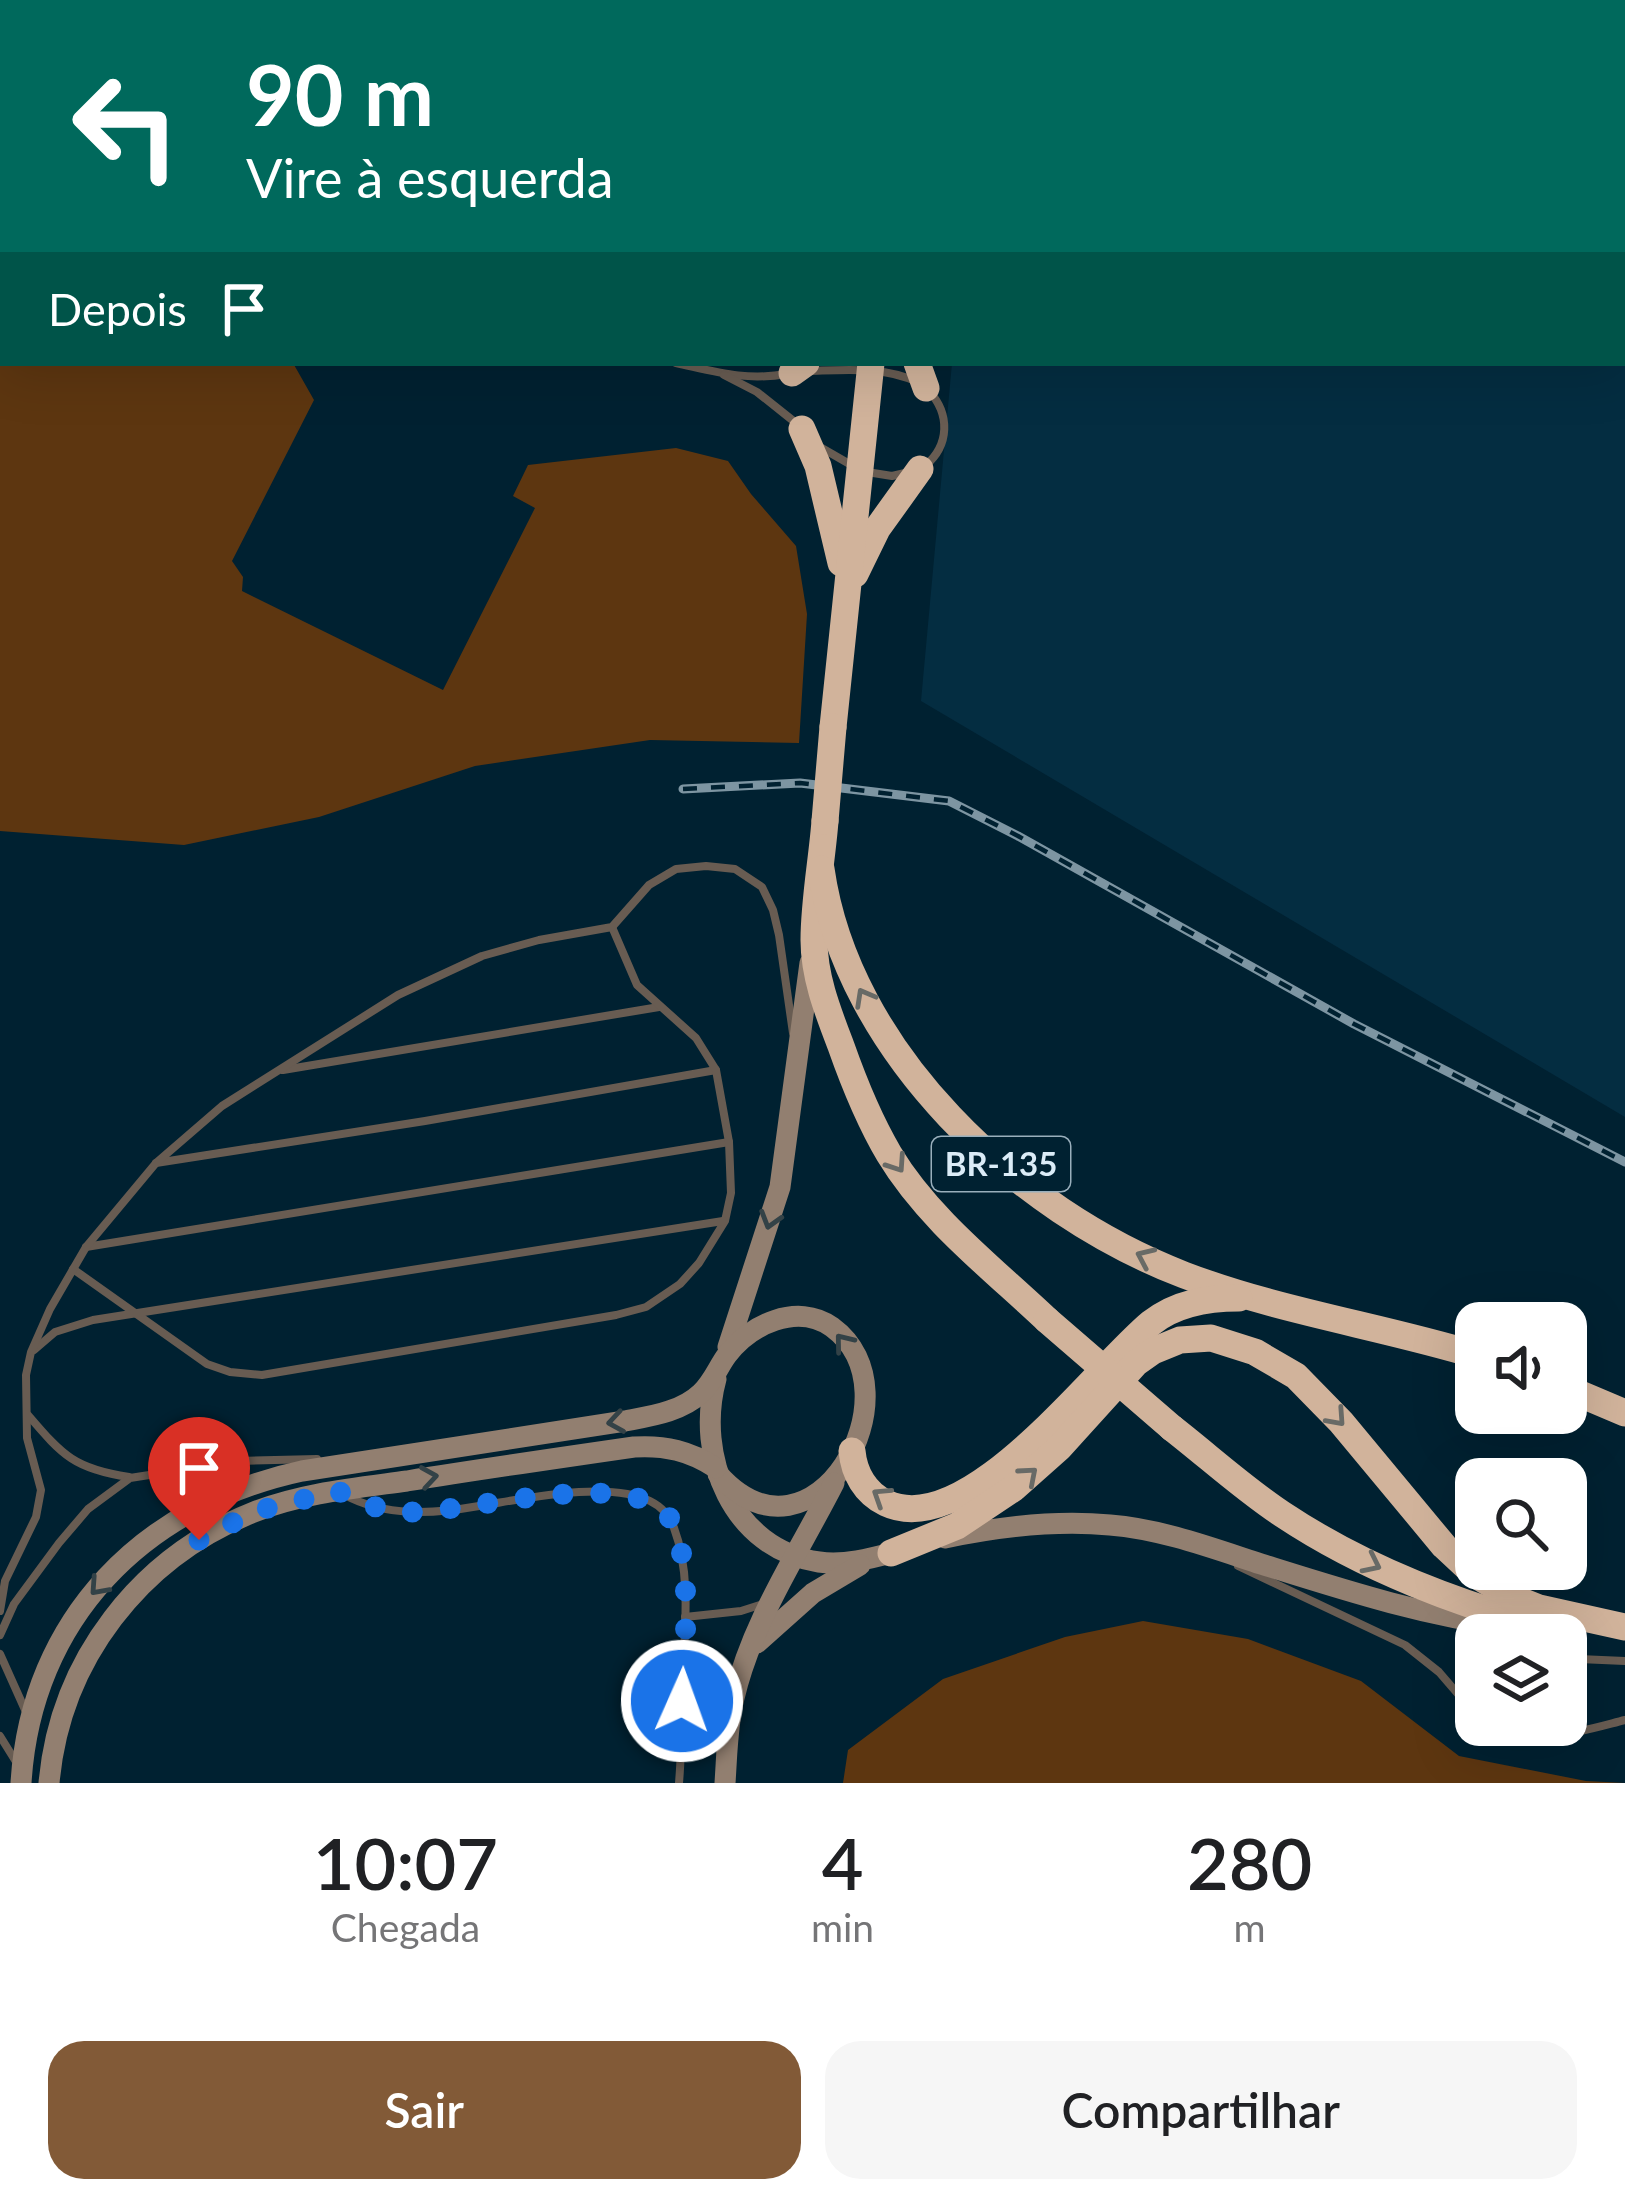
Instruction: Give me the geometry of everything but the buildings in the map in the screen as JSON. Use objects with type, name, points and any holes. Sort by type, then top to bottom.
[{"type":"highway","name":"BR-135","points":[[871,367],[814,938],[825,1001],[853,1079],[891,1157],[938,1216],[1047,1320],[1281,1514],[1334,1544],[1486,1614]]},
{"type":"highway","points":[[802,429],[818,466],[848,589]]},
{"type":"highway","points":[[848,589],[878,529],[920,469]]},
{"type":"highway","name":"BR-135","points":[[821,869],[835,932],[858,988],[886,1035],[924,1089],[1037,1195],[1101,1235],[1185,1275],[1455,1349]]},
{"type":"highway","points":[[845,1463],[883,1502],[904,1508],[947,1502],[992,1476],[1018,1454],[1167,1312],[1212,1298],[1255,1297]]},
{"type":"highway","points":[[891,1553],[957,1526],[1014,1488],[1153,1351],[1180,1340],[1211,1338],[1255,1352],[1296,1376],[1474,1574],[1539,1608],[1625,1627]]},
{"type":"highway","points":[[1587,1397],[1625,1413]]},
{"type":"highway","name":"BR-135","points":[[1587,1646],[1625,1643]]},
{"type":"street","points":[[814,938],[780,1187],[708,1417],[717,1471],[745,1521],[797,1556],[816,1562],[891,1553],[948,1537],[1033,1526],[1107,1524],[1189,1541],[1455,1621]]},
{"type":"street","points":[[21,1779],[30,1723],[47,1667],[66,1630],[86,1600],[130,1554],[197,1507],[268,1479],[668,1412],[702,1393],[744,1337],[771,1322],[801,1316],[828,1324],[853,1350],[863,1382],[862,1422],[748,1652],[733,1701],[725,1783]]},
{"type":"street","points":[[49,1783],[70,1693],[102,1631],[143,1582],[171,1558],[256,1511],[338,1491],[652,1445],[681,1450],[717,1471],[745,1498],[787,1506],[814,1496],[845,1463]]},
{"type":"street","points":[[748,1652],[813,1593],[891,1553]]},
{"type":"lane","points":[[688,366],[724,375],[765,377],[799,368],[871,367],[905,377],[922,376],[940,405],[946,434],[932,460],[920,469],[892,476],[875,474],[830,454],[769,400],[724,375]]},
{"type":"lane","points":[[1,1632],[5,1582],[36,1517],[41,1490],[27,1438],[26,1375],[50,1309],[86,1247],[156,1163],[222,1106],[398,995],[482,956],[612,927],[649,884],[676,869],[706,866],[734,869],[749,878],[762,887],[773,910],[797,1059]]},
{"type":"lane","points":[[73,1270],[207,1364],[262,1376],[646,1307],[680,1284],[700,1263],[725,1221],[731,1193],[729,1142],[716,1070],[696,1038],[637,985],[612,927]]},
{"type":"lane","points":[[278,1071],[660,1007]]},
{"type":"lane","points":[[156,1163],[716,1070]]},
{"type":"lane","points":[[86,1247],[729,1142]]},
{"type":"lane","points":[[32,1352],[55,1332],[93,1320],[725,1221]]},
{"type":"lane","points":[[27,1414],[61,1453],[94,1472],[130,1478],[238,1461],[397,1456]]},
{"type":"lane","points":[[1,1632],[14,1604],[58,1543],[88,1509],[130,1478]]},
{"type":"lane","points":[[338,1491],[360,1503],[409,1512],[610,1492],[648,1500],[665,1511],[674,1526],[685,1587],[679,1783]]},
{"type":"lane","points":[[1189,1541],[1405,1645],[1455,1691]]},
{"type":"lane","points":[[685,1616],[741,1611],[772,1600]]},
{"type":"lane","points":[[0,1654],[30,1723]]},
{"type":"lane","points":[[1587,1659],[1625,1661]]},
{"type":"lane","points":[[1587,1729],[1625,1720]]},
{"type":"lane","points":[[0,1736],[21,1779]]},
{"type":"shaded area","points":[[0,366],[295,366],[314,400],[232,561],[243,577],[242,591],[443,690],[535,508],[513,496],[528,465],[676,448],[728,461],[796,546],[807,614],[799,743],[650,740],[475,766],[319,817],[184,845],[0,831]]},
{"type":"shaded area","points":[[952,366],[1625,366],[1625,1117],[921,701]]},
{"type":"shaded area","points":[[1143,1621],[1248,1639],[1361,1681],[1459,1756],[1586,1781],[1625,1783],[843,1783],[848,1750],[943,1679],[1065,1637]]},
{"type":"railway","points":[[683,789],[800,783],[949,801],[1354,1024],[1625,1162]]},
{"type":"route","points":[[199,1540],[256,1511],[338,1491],[360,1503],[409,1512],[610,1492],[648,1500],[665,1511],[680,1552],[685,1587],[682,1701]]}]
